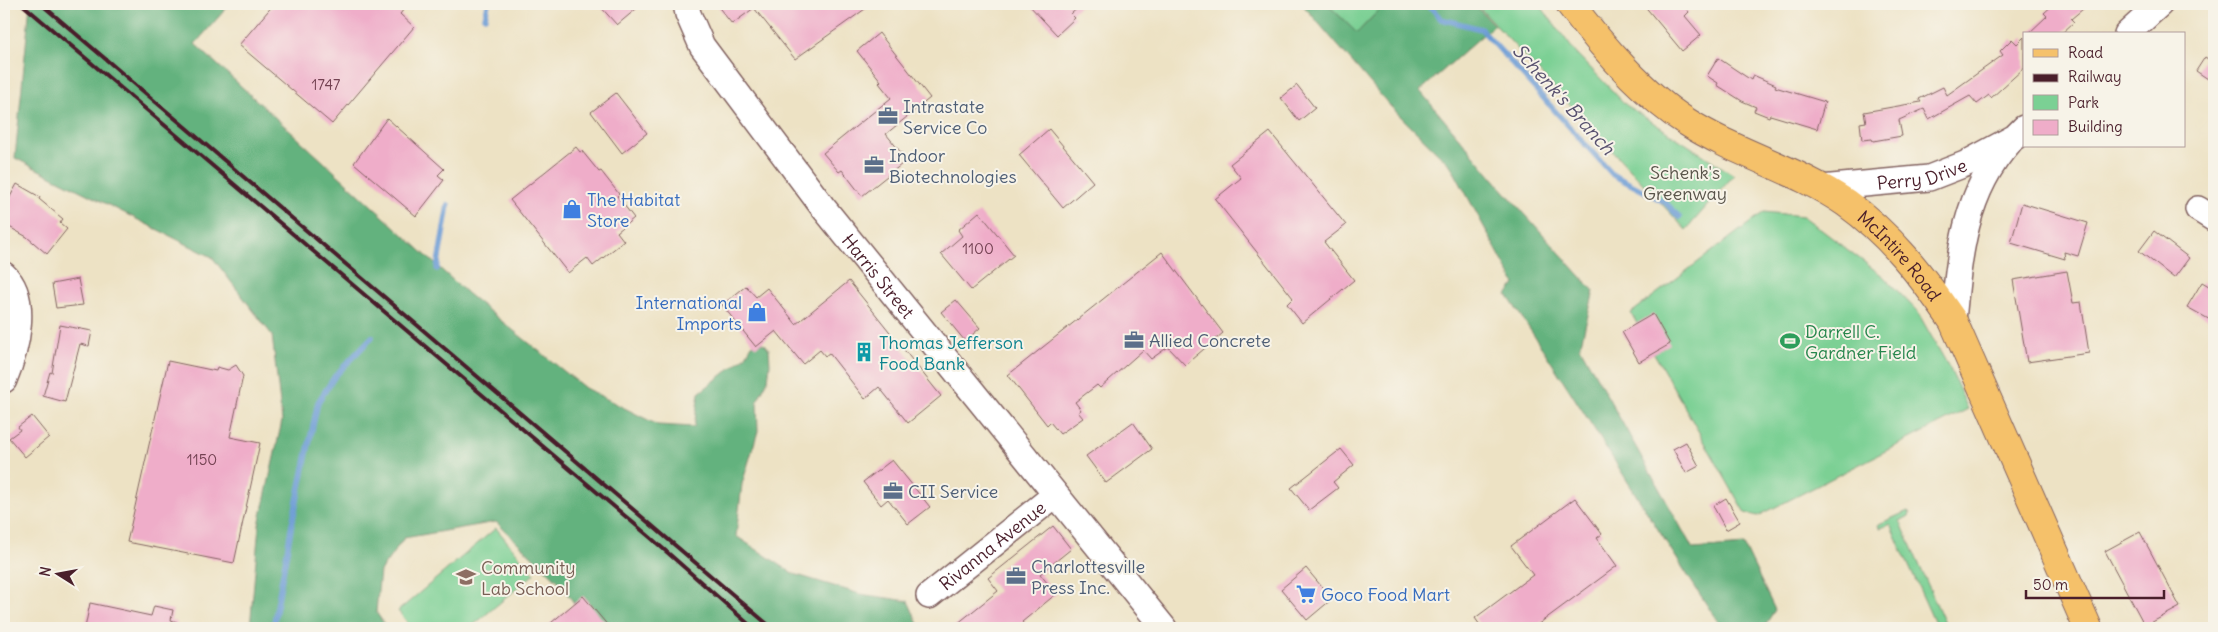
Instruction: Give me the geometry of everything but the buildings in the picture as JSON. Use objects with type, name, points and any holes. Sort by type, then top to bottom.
[{"type":"main road","name":"McIntire Road","points":[[1570,4],[1610,54],[1643,87],[1687,122],[1821,188],[1845,203],[1902,252],[1921,275],[1953,321],[2088,628]]},
{"type":"street","name":"Harris Street","points":[[686,4],[688,14],[702,46],[822,206],[1164,628]]},
{"type":"street","points":[[2129,32],[2160,4]]},
{"type":"street","name":"Perry Drive","points":[[1821,188],[1929,178],[1954,170],[2020,132]]},
{"type":"street","name":"Perry Drive","points":[[1953,321],[1961,246],[1967,222],[1986,177],[1999,154],[2020,132]]},
{"type":"street","points":[[4,275],[12,283],[19,315],[13,354],[4,380]]},
{"type":"street","name":"Rivanna Avenue","points":[[929,596],[1055,494]]},
{"type":"green space","points":[[30,4],[230,4],[195,44],[468,294],[585,388],[658,425],[694,427],[699,393],[745,357],[752,345],[758,342],[765,344],[769,349],[768,380],[757,401],[758,431],[742,484],[736,536],[794,574],[860,594],[908,601],[920,628],[592,628],[559,582],[496,522],[404,538],[380,571],[376,612],[387,628],[250,628],[259,525],[282,421],[272,335],[212,257],[15,158]]},
{"type":"green space","points":[[1302,4],[1327,4],[1357,33],[1385,4],[1474,4],[1494,25],[1420,91],[1498,184],[1594,291],[1580,347],[1693,549],[1744,545],[1775,610],[1763,628],[1722,628],[1507,295],[1515,284],[1451,166],[1391,107]]},
{"type":"green space","points":[[1327,4],[1385,4],[1357,33]]},
{"type":"green space","name":"Schenk's Greenway","points":[[1476,4],[1539,4],[1576,53],[1626,105],[1734,175],[1686,230]]},
{"type":"green space","name":"Darrell C. Gardner Field","points":[[1764,212],[1803,216],[1884,277],[1917,311],[1950,369],[1968,409],[1758,516],[1745,513],[1631,313]]},
{"type":"green space","points":[[1908,511],[1910,513],[1909,516],[1900,521],[1947,628],[1937,628],[1890,524],[1881,528],[1878,526]]},
{"type":"green space","points":[[496,528],[534,574],[470,628],[412,628],[398,611]]},
{"type":"waterway","points":[[485,17],[488,4]]},
{"type":"waterway","name":"Schenk's Branch","points":[[1428,4],[1441,19],[1481,29],[1613,175],[1665,202],[1679,217]]},
{"type":"waterway","points":[[437,269],[448,205]]},
{"type":"waterway","points":[[273,628],[291,529],[318,402],[335,376],[372,337]]},
{"type":"railway","points":[[22,4],[651,538],[753,628]]},
{"type":"railway","points":[[41,4],[772,628]]},
{"type":"place","name":"Intrastate Service Co","points":[[888,116]]},
{"type":"place","name":"Indoor Biotechnologies","points":[[874,165]]},
{"type":"place","name":"The Habitat Store","points":[[572,209]]},
{"type":"place","name":"International Imports","points":[[757,312]]},
{"type":"place","name":"Allied Concrete","points":[[1134,340]]},
{"type":"place","name":"Darrell C. Gardner Field","points":[[1790,341]]},
{"type":"place","name":"Thomas Jefferson Food Bank","points":[[864,352]]},
{"type":"place","name":"CII Service","points":[[893,491]]},
{"type":"place","name":"Charlottesville Press Inc.","points":[[1016,576]]},
{"type":"place","name":"Community Lab School","points":[[466,577]]},
{"type":"place","name":"Goco Food Mart","points":[[1306,594]]}]
